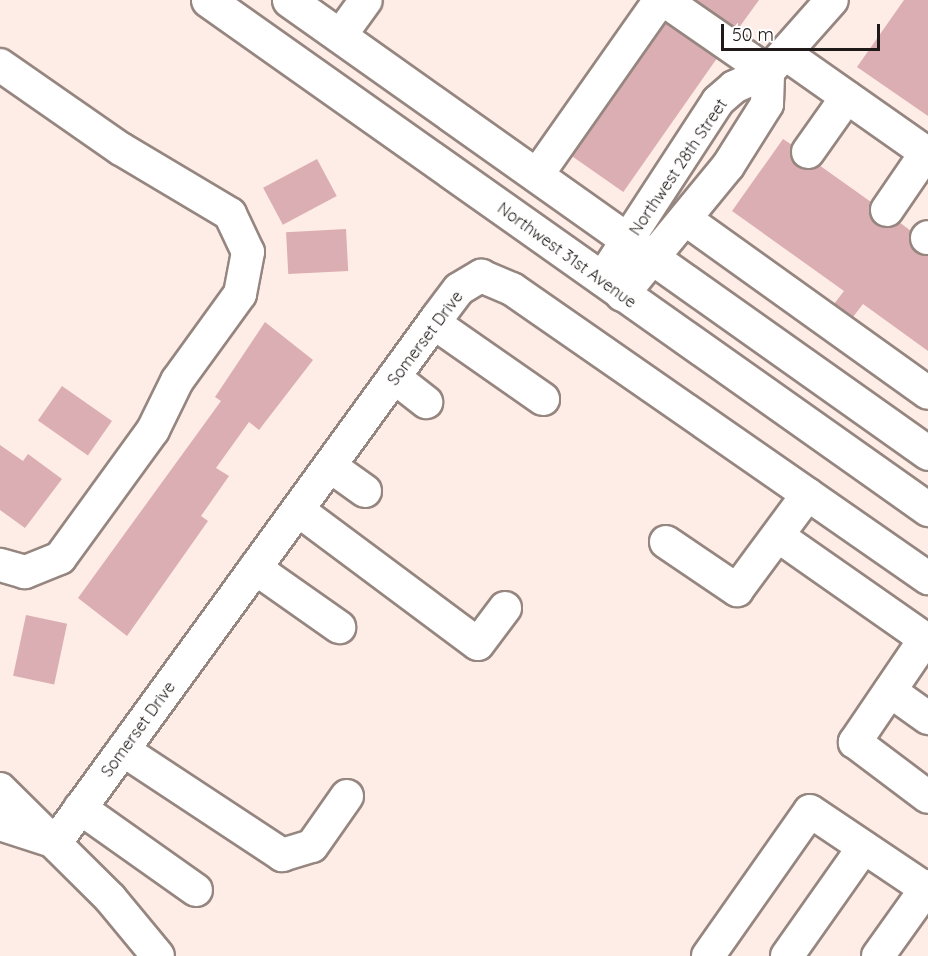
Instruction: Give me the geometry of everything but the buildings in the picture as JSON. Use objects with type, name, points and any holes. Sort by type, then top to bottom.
[{"type":"main road","name":"Northwest 31st Avenue","points":[[208,0],[928,509]]},
{"type":"main road","points":[[289,0],[928,453]]},
{"type":"street","points":[[340,36],[366,0]]},
{"type":"street","points":[[537,176],[660,0]]},
{"type":"street","points":[[664,0],[777,63],[847,97],[927,154],[887,210]]},
{"type":"street","name":"Northwest 28th Street","points":[[612,287],[640,249],[718,101],[734,87],[777,63],[832,0]]},
{"type":"street","name":"Northwest 28th Street","points":[[640,249],[687,221],[767,104],[777,63]]},
{"type":"street","points":[[0,64],[122,149],[230,214],[248,252],[240,294],[177,381],[153,430],[60,558],[25,572],[0,565]]},
{"type":"street","points":[[808,152],[847,97]]},
{"type":"street","points":[[687,221],[928,393]]},
{"type":"street","name":"Somerset Drive","points":[[56,842],[434,322],[459,290],[481,276],[512,289],[928,578]]},
{"type":"street","points":[[434,322],[543,399]]},
{"type":"street","points":[[394,377],[426,402]]},
{"type":"street","points":[[330,466],[365,491]]},
{"type":"street","points":[[666,542],[737,590],[808,494]]},
{"type":"street","points":[[298,510],[478,644],[504,609]]},
{"type":"street","points":[[778,536],[927,640],[855,742],[928,797]]},
{"type":"street","points":[[255,568],[339,627]]},
{"type":"street","points":[[890,691],[928,718]]},
{"type":"street","points":[[123,750],[282,855],[312,846],[347,796]]},
{"type":"street","points":[[0,789],[56,842],[158,956]]},
{"type":"street","points":[[80,808],[196,890]]},
{"type":"street","points":[[708,956],[810,812],[927,888],[878,956]]},
{"type":"street","points":[[5,823],[56,842]]},
{"type":"street","points":[[787,956],[864,847]]}]
